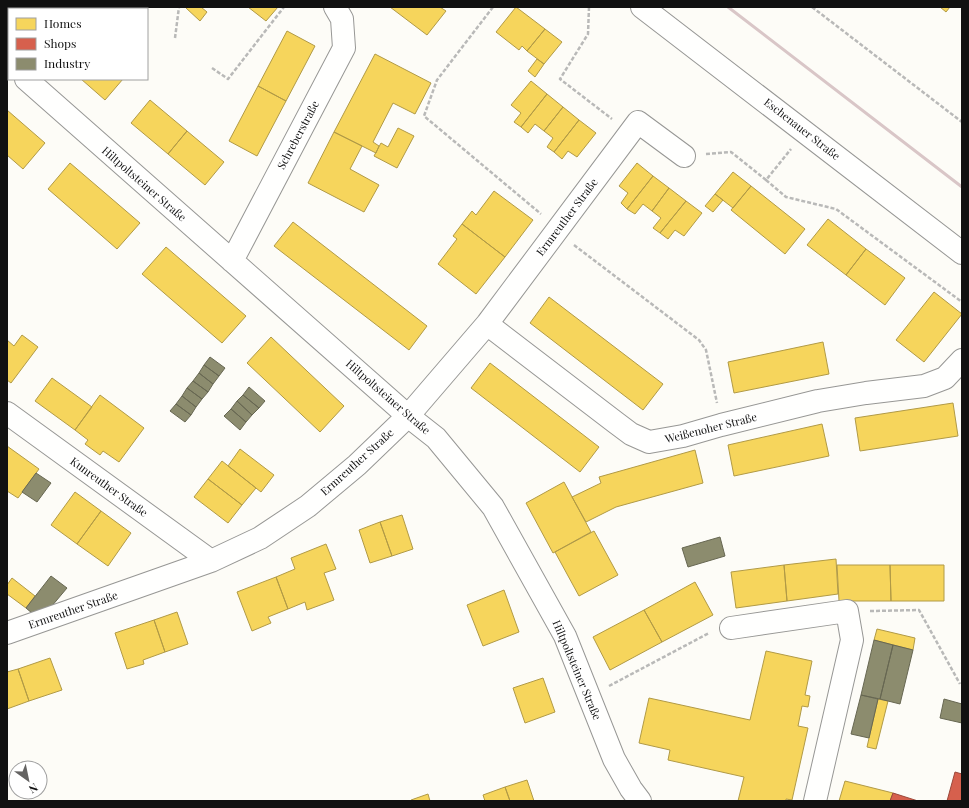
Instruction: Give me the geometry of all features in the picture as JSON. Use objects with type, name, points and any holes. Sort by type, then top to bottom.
[{"type":"street","name":"Schreberstraße","points":[[232,261],[344,48],[342,19],[335,7]]},
{"type":"street","name":"Eschenauer Straße","points":[[642,7],[962,253]]},
{"type":"street","name":"Hiltpoltsteiner Straße","points":[[27,80],[408,416],[436,438],[493,507],[531,572],[565,636],[614,759],[630,789],[640,801]]},
{"type":"street","name":"Ermreuther Straße","points":[[7,633],[211,561],[260,538],[308,506],[357,465],[408,416],[487,324],[634,127]]},
{"type":"street","points":[[634,127],[684,156]]},
{"type":"street","name":"Weißenoher Straße","points":[[487,324],[615,422],[632,434],[649,442],[684,436],[721,425],[818,402],[866,393],[924,386],[945,378],[962,360]]},
{"type":"street","name":"Kunreuther Straße","points":[[7,413],[211,561]]},
{"type":"street","points":[[731,628],[847,611],[852,640],[815,801]]},
{"type":"path","points":[[175,38],[179,7]]},
{"type":"path","points":[[212,68],[228,79],[284,7]]},
{"type":"path","points":[[493,7],[437,80],[424,116],[558,230],[699,340],[706,350],[721,425]]},
{"type":"path","points":[[589,7],[588,34],[560,79],[634,127]]},
{"type":"path","points":[[812,7],[962,122]]},
{"type":"path","points":[[766,180],[806,132]]},
{"type":"path","points":[[684,156],[731,152],[786,197],[836,208],[962,302]]},
{"type":"path","points":[[847,611],[919,610],[960,684]]},
{"type":"path","points":[[588,692],[602,689],[711,632],[731,628]]},
{"type":"building: Homes","points":[[201,7],[207,12],[200,21],[186,8]]},
{"type":"building: Homes","points":[[248,7],[278,7],[266,21]]},
{"type":"building: Homes","points":[[390,7],[440,7],[446,11],[427,35]]},
{"type":"building: Homes","points":[[516,7],[545,29],[527,51],[522,46],[519,50],[496,32]]},
{"type":"building: Homes","points":[[940,7],[950,7],[946,12]]},
{"type":"building: Homes","points":[[545,29],[562,42],[544,64],[527,51]]},
{"type":"building: Homes","points":[[287,31],[315,46],[286,101],[258,86]]},
{"type":"building: Homes","points":[[375,54],[431,83],[415,114],[393,103],[373,142],[379,146],[376,153],[334,132]]},
{"type":"building: Homes","points":[[537,59],[544,64],[535,77],[528,71]]},
{"type":"building: Homes","points":[[82,80],[122,80],[105,100]]},
{"type":"building: Homes","points":[[531,81],[547,94],[521,127],[514,122],[521,113],[511,105]]},
{"type":"building: Homes","points":[[258,86],[286,101],[257,156],[229,141]]},
{"type":"building: Homes","points":[[547,94],[563,107],[544,131],[535,124],[528,133],[521,127]]},
{"type":"building: Homes","points":[[150,100],[187,131],[168,154],[131,123]]},
{"type":"building: Homes","points":[[563,107],[579,120],[554,152],[547,147],[553,138],[544,131]]},
{"type":"building: Homes","points":[[7,110],[45,143],[23,169],[7,155]]},
{"type":"building: Homes","points":[[579,120],[596,133],[577,157],[568,151],[562,159],[554,152]]},
{"type":"building: Homes","points":[[398,128],[414,136],[397,168],[374,156],[381,143],[388,147]]},
{"type":"building: Homes","points":[[187,131],[224,162],[205,185],[168,154]]},
{"type":"building: Homes","points":[[334,132],[362,146],[350,169],[379,185],[364,212],[308,183]]},
{"type":"building: Homes","points":[[70,163],[140,223],[117,249],[48,189]]},
{"type":"building: Homes","points":[[637,163],[653,176],[627,209],[621,203],[628,193],[619,186]]},
{"type":"building: Homes","points":[[733,172],[751,186],[733,208],[715,194]]},
{"type":"building: Homes","points":[[653,176],[669,188],[652,211],[643,204],[635,214],[627,209]]},
{"type":"building: Homes","points":[[751,186],[805,229],[785,254],[731,210]]},
{"type":"building: Homes","points":[[669,188],[686,201],[660,233],[653,228],[661,218],[652,211]]},
{"type":"building: Homes","points":[[494,191],[533,220],[505,257],[462,224],[472,211],[476,215]]},
{"type":"building: Homes","points":[[715,194],[723,200],[713,212],[705,206]]},
{"type":"building: Homes","points":[[686,201],[702,213],[684,236],[675,230],[668,239],[660,233]]},
{"type":"building: Homes","points":[[828,219],[866,249],[846,275],[807,245]]},
{"type":"building: Homes","points":[[293,222],[427,326],[409,350],[274,246]]},
{"type":"building: Homes","points":[[462,224],[505,257],[476,294],[438,264],[457,239],[453,236]]},
{"type":"building: Homes","points":[[166,247],[246,316],[222,343],[142,274]]},
{"type":"building: Homes","points":[[866,249],[905,278],[885,305],[846,275]]},
{"type":"building: Homes","points":[[934,292],[962,314],[924,362],[896,340]]},
{"type":"building: Homes","points":[[549,297],[663,384],[643,410],[530,323]]},
{"type":"building: Homes","points":[[22,335],[38,347],[11,383],[7,380],[7,340],[14,346]]},
{"type":"building: Homes","points":[[271,337],[344,406],[320,432],[247,363]]},
{"type":"building: Homes","points":[[823,342],[829,374],[734,393],[728,362]]},
{"type":"building: Homes","points":[[490,363],[599,447],[580,472],[471,388]]},
{"type":"building: Homes","points":[[52,378],[92,407],[75,430],[35,401]]},
{"type":"building: Homes","points":[[100,395],[144,428],[119,462],[103,451],[100,455],[85,444],[88,440],[75,430]]},
{"type":"building: Homes","points":[[953,403],[958,436],[860,451],[855,418]]},
{"type":"building: Homes","points":[[822,424],[829,456],[734,476],[728,445]]},
{"type":"building: Homes","points":[[7,446],[39,469],[18,498],[7,491]]},
{"type":"building: Homes","points":[[240,449],[274,475],[261,492],[228,466]]},
{"type":"building: Homes","points":[[695,450],[703,483],[616,507],[586,522],[572,497],[601,483],[599,477]]},
{"type":"building: Homes","points":[[222,461],[256,488],[242,505],[208,479]]},
{"type":"building: Homes","points":[[208,479],[242,505],[228,523],[194,497]]},
{"type":"building: Homes","points":[[564,482],[591,532],[553,553],[526,503]]},
{"type":"building: Homes","points":[[75,492],[101,511],[77,544],[51,525]]},
{"type":"building: Homes","points":[[101,511],[131,533],[108,566],[77,544]]},
{"type":"building: Homes","points":[[402,515],[413,549],[392,556],[380,522]]},
{"type":"building: Homes","points":[[380,522],[392,556],[370,563],[359,530]]},
{"type":"building: Homes","points":[[594,531],[618,575],[579,596],[555,552]]},
{"type":"building: Homes","points":[[326,544],[336,569],[324,573],[334,600],[307,610],[305,602],[288,609],[276,577],[295,569],[291,558]]},
{"type":"building: Homes","points":[[836,559],[838,594],[787,601],[784,565]]},
{"type":"building: Homes","points":[[784,565],[787,601],[736,608],[731,572]]},
{"type":"building: Homes","points":[[837,565],[890,565],[891,601],[839,601]]},
{"type":"building: Homes","points":[[890,565],[944,565],[944,601],[891,601]]},
{"type":"building: Homes","points":[[276,577],[288,609],[268,617],[271,623],[252,631],[237,592]]},
{"type":"building: Homes","points":[[12,578],[35,596],[26,608],[7,594],[7,585]]},
{"type":"building: Homes","points":[[695,582],[713,615],[662,642],[644,610]]},
{"type":"building: Homes","points":[[504,590],[519,632],[483,646],[467,605]]},
{"type":"building: Homes","points":[[644,610],[662,642],[610,670],[593,637]]},
{"type":"building: Homes","points":[[177,612],[188,644],[165,652],[154,620]]},
{"type":"building: Homes","points":[[154,620],[165,652],[143,660],[144,664],[127,669],[115,633]]},
{"type":"building: Homes","points":[[877,629],[915,638],[913,650],[874,640]]},
{"type":"building: Homes","points":[[766,651],[812,661],[805,695],[810,696],[808,707],[802,706],[798,726],[808,728],[792,800],[738,801],[744,777],[668,760],[670,750],[639,743],[649,698],[750,720]]},
{"type":"building: Homes","points":[[50,658],[62,690],[29,701],[18,669]]},
{"type":"building: Homes","points":[[18,669],[29,701],[7,709],[7,672]]},
{"type":"building: Homes","points":[[543,678],[555,712],[525,723],[513,688]]},
{"type":"building: Homes","points":[[878,699],[888,701],[876,749],[867,747]]},
{"type":"building: Homes","points":[[527,780],[534,801],[510,801],[505,787]]},
{"type":"building: Homes","points":[[845,781],[893,793],[890,801],[839,801]]},
{"type":"building: Homes","points":[[505,787],[510,801],[485,801],[483,795]]},
{"type":"building: Homes","points":[[428,794],[430,801],[411,801],[411,800]]},
{"type":"building: Shops","points":[[955,772],[962,774],[962,801],[947,801]]},
{"type":"building: Shops","points":[[893,793],[918,801],[890,801]]},
{"type":"building: Industry","points":[[210,357],[225,368],[219,376],[204,365]]},
{"type":"building: Industry","points":[[204,365],[219,376],[213,384],[199,373]]},
{"type":"building: Industry","points":[[199,373],[213,384],[208,392],[193,381]]},
{"type":"building: Industry","points":[[193,381],[208,392],[202,399],[187,388]]},
{"type":"building: Industry","points":[[249,387],[265,401],[259,408],[243,395]]},
{"type":"building: Industry","points":[[187,388],[202,399],[196,407],[182,396]]},
{"type":"building: Industry","points":[[243,395],[259,408],[252,415],[237,401]]},
{"type":"building: Industry","points":[[182,396],[196,407],[191,415],[176,404]]},
{"type":"building: Industry","points":[[237,401],[252,415],[246,422],[231,409]]},
{"type":"building: Industry","points":[[176,404],[191,415],[185,422],[170,411]]},
{"type":"building: Industry","points":[[231,409],[246,422],[240,430],[224,416]]},
{"type":"building: Industry","points":[[36,473],[51,483],[37,502],[22,492]]},
{"type":"building: Industry","points":[[720,537],[725,556],[688,567],[682,548]]},
{"type":"building: Industry","points":[[51,576],[67,588],[51,607],[33,614],[26,608]]},
{"type":"building: Industry","points":[[874,640],[893,645],[880,699],[861,695]]},
{"type":"building: Industry","points":[[893,645],[913,650],[900,704],[880,699]]},
{"type":"building: Industry","points":[[861,695],[878,699],[869,738],[851,734]]},
{"type":"building: Industry","points":[[944,699],[962,704],[962,723],[940,718]]},
{"type":"railway","points":[[728,7],[962,187]]}]
